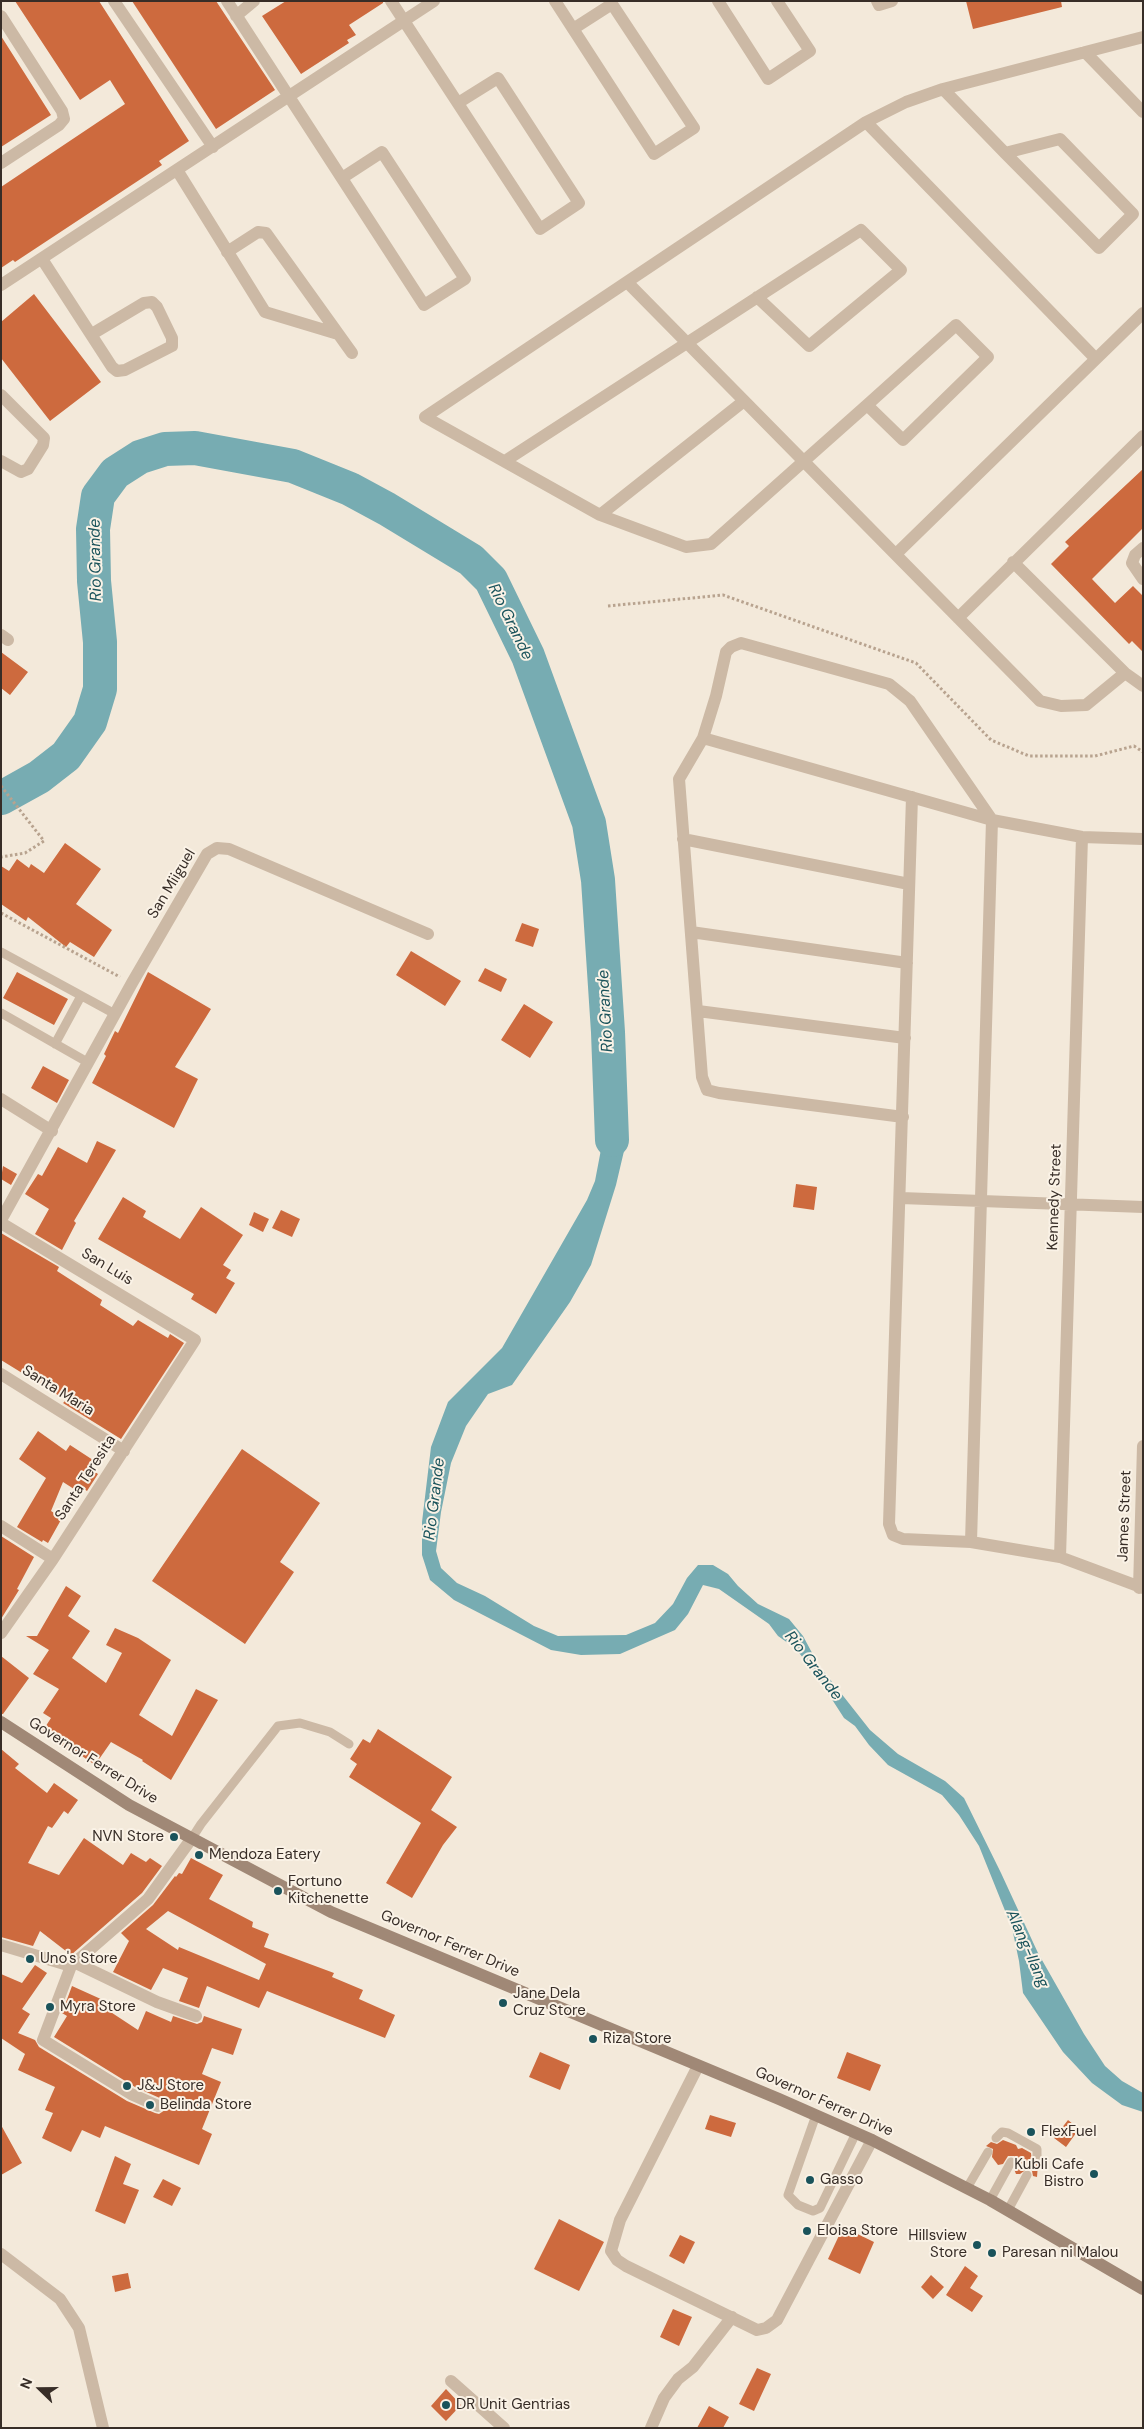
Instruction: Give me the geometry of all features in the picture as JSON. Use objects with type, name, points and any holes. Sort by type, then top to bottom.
[{"type":"main road","name":"Governor Ferrer Drive","points":[[1,1722],[129,1805],[332,1912],[872,2140],[990,2200],[1143,2289]]},
{"type":"street","points":[[114,1],[213,147]]},
{"type":"street","points":[[227,1],[424,305],[465,279],[382,152],[342,178]]},
{"type":"street","points":[[236,16],[254,1]]},
{"type":"street","points":[[391,1],[540,229],[579,203],[498,78],[458,103]]},
{"type":"street","points":[[1,286],[434,1]]},
{"type":"street","points":[[555,1],[573,29],[654,154],[694,128],[612,4],[573,29]]},
{"type":"street","points":[[718,1],[768,79],[810,51],[777,1]]},
{"type":"street","points":[[877,1],[879,6],[892,1]]},
{"type":"street","points":[[1,16],[62,112],[64,119],[59,125],[1,163]]},
{"type":"street","points":[[867,405],[903,440],[988,357],[956,325],[711,544],[686,547],[600,515],[425,417],[866,122],[906,102],[943,89],[1143,37]]},
{"type":"street","points":[[1085,52],[1143,112]]},
{"type":"street","points":[[943,89],[1005,153],[1099,248],[1133,214],[1060,139],[1005,153]]},
{"type":"street","points":[[866,122],[1096,359]]},
{"type":"street","points":[[177,170],[265,312],[338,334]]},
{"type":"street","points":[[505,461],[757,297],[861,230],[901,270],[809,346],[757,297]]},
{"type":"street","points":[[227,252],[258,232],[266,233],[352,353]]},
{"type":"street","points":[[42,259],[112,367],[117,371],[125,370],[172,346],[172,338],[157,307],[152,302],[144,303],[92,334]]},
{"type":"street","points":[[627,282],[1040,701],[1061,706],[1086,705],[1126,673]]},
{"type":"street","points":[[896,554],[1143,313]]},
{"type":"street","points":[[1,461],[21,472],[28,469],[43,445],[44,438],[2,396]]},
{"type":"street","points":[[600,515],[744,401]]},
{"type":"street","points":[[958,618],[1143,436]]},
{"type":"street","points":[[1143,548],[1135,554],[1132,563],[1143,579]]},
{"type":"street","points":[[1013,562],[1126,673],[1143,686]]},
{"type":"street","points":[[903,1118],[707,1090],[702,1078],[679,779],[703,738],[716,696],[726,652],[741,643],[889,684],[910,701],[992,820],[971,1542]]},
{"type":"street","points":[[703,738],[992,820],[1082,837],[1143,839]]},
{"type":"street","points":[[912,797],[889,1524],[893,1535],[903,1539],[971,1542],[1060,1557],[1141,1588]]},
{"type":"street","name":"Kennedy Street","points":[[1060,1557],[1082,837]]},
{"type":"street","points":[[684,839],[909,884]]},
{"type":"street","name":"San Miiguel","points":[[132,983],[207,854],[217,848],[229,849],[428,934]]},
{"type":"street","points":[[691,932],[907,963]]},
{"type":"street","points":[[1,1222],[132,983]]},
{"type":"street","points":[[698,1011],[905,1038]]},
{"type":"street","points":[[1,1099],[52,1131]]},
{"type":"street","points":[[900,1198],[1143,1208]]},
{"type":"street","name":"San Luis","points":[[1,1222],[196,1340]]},
{"type":"street","name":"Santa Teresita","points":[[1,1633],[53,1559],[196,1340]]},
{"type":"street","name":"Santa Maria","points":[[1,1374],[124,1451]]},
{"type":"street","name":"James Street","points":[[1141,1588],[1143,1446]]},
{"type":"street","points":[[1,1526],[53,1559]]},
{"type":"street","points":[[158,2106],[131,2094],[43,2040],[74,1964],[148,1900],[192,1838]]},
{"type":"street","points":[[1,1945],[74,1964],[157,2002],[196,2016]]},
{"type":"street","points":[[698,2066],[620,2220],[611,2251],[617,2260],[626,2266],[757,2330],[766,2328],[777,2320],[872,2140]]},
{"type":"street","points":[[1,2254],[60,2299],[79,2328],[103,2428]]},
{"type":"street","points":[[651,2428],[664,2398],[678,2380],[693,2368],[732,2317]]},
{"type":"street","points":[[451,2381],[504,2428]]},
{"type":"lane","points":[[1,952],[115,1014]]},
{"type":"lane","points":[[54,1044],[81,996]]},
{"type":"lane","points":[[1,1013],[89,1063]]},
{"type":"lane","points":[[192,1838],[200,1824],[278,1726],[300,1723],[330,1732],[349,1744]]},
{"type":"lane","points":[[816,2115],[788,2195],[798,2205],[813,2211],[820,2208],[856,2133]]},
{"type":"lane","points":[[996,2138],[999,2133],[1005,2132],[1021,2145],[1037,2149],[1037,2158]]},
{"type":"lane","points":[[967,2188],[988,2152]]},
{"type":"lane","points":[[990,2200],[1011,2162]]},
{"type":"lane","points":[[1008,2210],[1027,2175]]},
{"type":"path","points":[[1,786],[44,841],[25,853],[1,857]]},
{"type":"path","points":[[1,913],[132,983]]},
{"type":"water","name":"Alang-Ilang","points":[[599,1094],[624,1096],[624,1151],[616,1185],[591,1265],[570,1302],[512,1385],[488,1394],[466,1426],[451,1463],[441,1512],[436,1551],[441,1568],[457,1583],[485,1596],[534,1626],[558,1636],[626,1635],[655,1623],[673,1604],[687,1578],[698,1565],[713,1565],[728,1574],[758,1604],[789,1619],[803,1636],[818,1664],[870,1730],[898,1754],[945,1781],[964,1798],[1038,1953],[1084,2034],[1105,2066],[1122,2081],[1143,2093],[1143,2112],[1122,2105],[1092,2083],[1063,2052],[1023,1993],[1012,1928],[979,1846],[959,1815],[942,1795],[888,1765],[869,1745],[855,1726],[844,1718],[813,1670],[795,1648],[778,1636],[769,1624],[719,1589],[703,1585],[688,1614],[675,1630],[620,1654],[581,1655],[551,1650],[454,1600],[430,1580],[422,1555],[422,1522],[431,1447],[448,1402],[502,1348],[587,1200],[595,1181],[603,1139]]},
{"type":"building","points":[[15,1],[99,1],[189,141],[159,161],[162,165],[15,262],[13,260],[1,268],[1,187],[125,104],[110,80],[80,100]]},
{"type":"building","points":[[132,1],[216,1],[275,90],[216,129]]},
{"type":"building","points":[[286,1],[383,1],[383,3],[349,25],[356,35],[347,40],[349,43],[301,74],[262,16]]},
{"type":"building","points":[[966,1],[1061,1],[1062,7],[973,29]]},
{"type":"building","points":[[1,36],[51,115],[1,147]]},
{"type":"building","points":[[34,294],[101,382],[50,421],[1,358],[1,322]]},
{"type":"building","points":[[1143,469],[1143,528],[1092,579],[1115,603],[1133,586],[1143,596],[1143,652],[1132,641],[1129,644],[1051,564],[1069,546],[1065,542]]},
{"type":"building","points":[[1,652],[28,672],[10,695],[1,688]]},
{"type":"building","points":[[65,843],[101,869],[76,904],[112,930],[94,957],[70,942],[66,947],[28,917],[26,921],[1,904],[1,866],[9,871],[17,859],[29,868],[31,864],[44,873]]},
{"type":"building","points":[[522,923],[539,929],[533,947],[515,941]]},
{"type":"building","points":[[411,951],[461,981],[445,1006],[396,975]]},
{"type":"building","points":[[485,968],[507,979],[501,992],[478,981]]},
{"type":"building","points":[[17,972],[68,999],[54,1025],[3,998]]},
{"type":"building","points":[[148,972],[211,1009],[175,1067],[198,1079],[174,1128],[92,1083],[106,1056],[104,1054],[115,1031],[118,1033]]},
{"type":"building","points":[[524,1004],[553,1022],[530,1058],[501,1040]]},
{"type":"building","points":[[43,1066],[69,1080],[57,1103],[31,1088]]},
{"type":"building","points":[[97,1141],[116,1150],[74,1221],[76,1223],[62,1250],[35,1234],[49,1209],[25,1194],[38,1174],[42,1176],[58,1147],[87,1163]]},
{"type":"building","points":[[3,1166],[17,1174],[11,1185],[1,1179]]},
{"type":"building","points":[[796,1184],[817,1187],[814,1210],[793,1207]]},
{"type":"building","points":[[123,1197],[146,1211],[143,1217],[180,1239],[201,1207],[243,1235],[223,1265],[231,1270],[226,1278],[235,1283],[216,1314],[191,1299],[194,1294],[98,1239]]},
{"type":"building","points":[[281,1210],[300,1219],[292,1237],[272,1228]]},
{"type":"building","points":[[254,1212],[269,1219],[263,1232],[249,1225]]},
{"type":"building","points":[[1,1233],[59,1267],[57,1271],[102,1300],[100,1305],[133,1326],[138,1320],[168,1338],[170,1334],[184,1343],[121,1439],[63,1403],[66,1400],[1,1360]]},
{"type":"building","points":[[38,1431],[66,1451],[70,1445],[93,1460],[88,1467],[98,1474],[87,1491],[77,1484],[74,1489],[63,1482],[51,1511],[62,1518],[48,1543],[43,1540],[42,1542],[17,1527],[46,1478],[19,1459]]},
{"type":"building","points":[[242,1449],[320,1503],[280,1562],[294,1572],[245,1644],[152,1581]]},
{"type":"building","points":[[1,1536],[34,1557],[17,1589],[19,1590],[1,1619]]},
{"type":"building","points":[[66,1586],[81,1596],[68,1616],[90,1631],[72,1658],[106,1683],[122,1653],[106,1645],[115,1628],[138,1638],[171,1660],[139,1715],[172,1736],[196,1689],[218,1700],[171,1780],[143,1760],[111,1742],[95,1765],[69,1747],[67,1750],[42,1732],[51,1718],[43,1713],[59,1689],[33,1674],[49,1650],[26,1636],[37,1636]]},
{"type":"building","points":[[1,1656],[29,1678],[3,1714],[1,1714]]},
{"type":"building","points":[[378,1729],[452,1777],[431,1810],[457,1827],[443,1845],[412,1898],[386,1883],[421,1823],[349,1777],[357,1764],[350,1759],[363,1739],[370,1743]]},
{"type":"building","points":[[1,1749],[19,1764],[15,1768],[47,1793],[54,1783],[78,1800],[68,1814],[64,1811],[52,1828],[48,1826],[28,1863],[59,1875],[84,1838],[123,1865],[131,1853],[146,1862],[150,1858],[162,1866],[142,1893],[71,1955],[40,1931],[33,1946],[1,1937]]},
{"type":"building","points":[[191,1858],[223,1875],[209,1899],[253,1922],[252,1927],[269,1934],[264,1947],[334,1973],[332,1977],[363,1990],[359,1999],[395,2015],[385,2038],[267,1991],[259,2008],[207,1986],[199,2008],[179,2001],[188,1978],[163,1968],[151,1990],[113,1972],[129,1941],[121,1933],[153,1905],[175,1876],[179,1873],[182,1874]],"holes":[[[168,1911],[266,1964],[259,1980],[179,1947],[178,1950],[146,1929]]]},
{"type":"building","points":[[35,1965],[47,1973],[22,2009],[30,2014],[18,2033],[35,2040],[39,2047],[127,2101],[155,2113],[159,2114],[165,2110],[166,2105],[162,2099],[135,2087],[54,2037],[67,2016],[62,2013],[72,1986],[103,2000],[100,2005],[138,2030],[146,2011],[171,2022],[173,2016],[197,2024],[202,2022],[204,2016],[242,2029],[233,2055],[212,2048],[202,2074],[221,2082],[202,2129],[212,2134],[199,2165],[105,2126],[100,2138],[82,2130],[71,2152],[42,2138],[53,2113],[45,2110],[55,2087],[18,2070],[25,2054],[1,2038],[1,1974],[22,1983]]},
{"type":"building","points":[[540,2052],[570,2065],[560,2090],[529,2077]]},
{"type":"building","points":[[847,2052],[881,2065],[870,2091],[837,2078]]},
{"type":"building","points":[[710,2115],[736,2123],[731,2137],[705,2129]]},
{"type":"building","points":[[1068,2120],[1079,2129],[1066,2147],[1054,2138]]},
{"type":"building","points":[[1,2125],[22,2163],[1,2175]]},
{"type":"building","points":[[1003,2140],[1016,2145],[1018,2149],[1022,2148],[1031,2153],[1032,2162],[1038,2164],[1037,2177],[1033,2176],[1032,2171],[1027,2169],[1020,2174],[1016,2174],[1014,2169],[1017,2161],[1014,2156],[1008,2156],[1003,2164],[998,2165],[992,2157],[993,2149],[986,2146],[991,2142],[997,2144]]},
{"type":"building","points":[[115,2156],[131,2164],[123,2184],[139,2190],[125,2224],[95,2211]]},
{"type":"building","points":[[163,2179],[181,2188],[172,2206],[153,2197]]},
{"type":"building","points":[[559,2219],[604,2242],[579,2291],[534,2269]]},
{"type":"building","points":[[843,2227],[874,2242],[860,2274],[828,2259]]},
{"type":"building","points":[[680,2235],[695,2242],[684,2264],[669,2256]]},
{"type":"building","points":[[965,2266],[978,2276],[970,2288],[983,2296],[972,2312],[946,2295]]},
{"type":"building","points":[[128,2273],[131,2288],[115,2292],[112,2276]]},
{"type":"building","points":[[931,2275],[944,2287],[933,2299],[921,2287]]},
{"type":"building","points":[[673,2309],[692,2317],[679,2346],[660,2337]]},
{"type":"building","points":[[757,2368],[771,2374],[754,2411],[739,2404]]},
{"type":"building","name":"DR Unit Gentrias","points":[[446,2389],[461,2405],[446,2421],[431,2406]]},
{"type":"building","points":[[709,2406],[729,2417],[723,2428],[697,2428]]},
{"type":"waterway","name":"Rio Grande","points":[[1,798],[39,777],[66,756],[90,722],[100,689],[100,642],[94,581],[93,529],[98,496],[115,473],[140,457],[165,449],[195,448],[293,466],[350,489],[387,509],[471,560],[491,580],[528,656],[589,823],[598,880],[608,1032],[612,1140]]},
{"type":"place","name":"NVN Store","points":[[174,1837]]},
{"type":"place","name":"Mendoza Eatery","points":[[199,1855]]},
{"type":"place","name":"Fortuno Kitchenette","points":[[278,1891]]},
{"type":"place","name":"Uno's Store","points":[[30,1959]]},
{"type":"place","name":"Jane Dela Cruz Store","points":[[503,2003]]},
{"type":"place","name":"Myra Store","points":[[50,2007]]},
{"type":"place","name":"Riza Store","points":[[593,2039]]},
{"type":"place","name":"J&J Store","points":[[127,2086]]},
{"type":"place","name":"Belinda Store","points":[[150,2105]]},
{"type":"place","name":"FlexFuel","points":[[1031,2132]]},
{"type":"place","name":"Kubli Cafe Bistro","points":[[1094,2174]]},
{"type":"place","name":"Gasso","points":[[810,2180]]},
{"type":"place","name":"Eloisa Store","points":[[807,2231]]},
{"type":"place","name":"Hillsview Store","points":[[977,2245]]},
{"type":"place","name":"Paresan ni Malou","points":[[992,2253]]},
{"type":"place","name":"DR Unit Gentrias","points":[[446,2405]]}]
